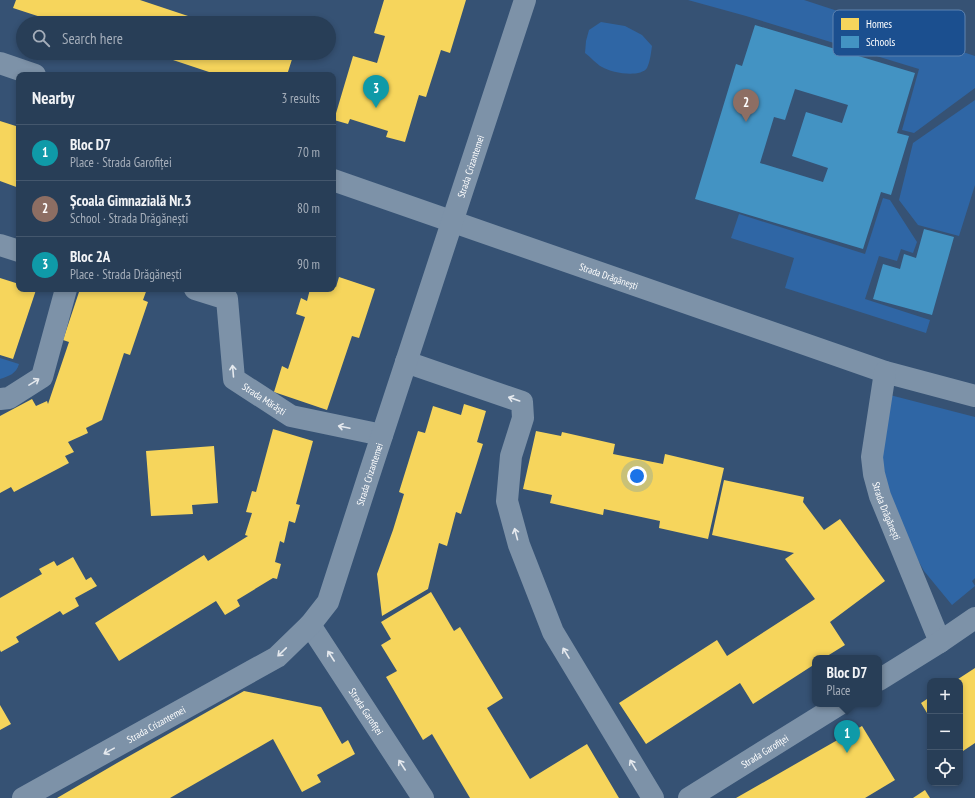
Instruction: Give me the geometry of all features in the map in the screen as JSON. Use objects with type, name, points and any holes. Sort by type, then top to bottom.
[{"type":"street","name":"Strada Crizantemei","points":[[23,798],[277,657],[310,625],[328,602],[525,0]]},
{"type":"street","points":[[0,63],[26,72]]},
{"type":"street","name":"Strada Drăgănești","points":[[336,181],[885,372],[975,396]]},
{"type":"street","points":[[0,246],[16,250]]},
{"type":"street","points":[[0,398],[9,398],[42,377],[65,292]]},
{"type":"street","name":"Strada Mărăști","points":[[205,292],[227,299],[234,379],[291,416],[382,435]]},
{"type":"street","points":[[406,362],[522,402],[523,418],[511,456],[507,501],[518,544],[553,632],[653,798]]},
{"type":"street","name":"Strada Drăgănești","points":[[885,372],[872,457],[874,474],[880,496],[940,642]]},
{"type":"street","points":[[882,678],[975,618]]},
{"type":"street","name":"Strada Garofiței","points":[[310,625],[423,798]]},
{"type":"street","name":"Strada Garofiței","points":[[688,798],[835,707]]},
{"type":"shaded area","points":[[688,0],[804,0],[835,10],[833,10],[833,43]]},
{"type":"shaded area","points":[[601,22],[625,26],[642,35],[652,46],[647,68],[638,73],[619,73],[600,66],[585,53],[589,30]]},
{"type":"shaded area","points":[[965,53],[975,56],[975,88],[914,133],[902,130],[919,69],[877,56],[965,56]]},
{"type":"shaded area","points":[[975,100],[975,185],[959,236],[918,225],[899,200],[913,143]]},
{"type":"shaded area","points":[[883,198],[890,200],[917,242],[913,253],[901,249],[897,261],[879,256],[865,299],[930,320],[926,333],[785,288],[794,258],[731,238],[739,214],[865,254]]},
{"type":"shaded area","points":[[0,358],[19,364],[14,372],[9,376],[0,379]]},
{"type":"shaded area","points":[[890,395],[975,417],[975,578],[972,581],[975,586],[952,605],[924,571],[900,528],[883,487],[881,455]]},
{"type":"building: Homes","points":[[16,0],[140,0],[188,16],[38,16],[13,8]]},
{"type":"building: Homes","points":[[384,0],[466,0],[450,53],[441,50],[426,97],[419,95],[405,142],[386,137],[388,131],[350,119],[348,124],[336,121],[336,113],[353,56],[377,63],[385,36],[374,33]]},
{"type":"building: Homes","points":[[173,60],[292,60],[288,72],[209,72]]},
{"type":"building: Homes","points":[[0,121],[16,126],[16,187],[0,181]]},
{"type":"building: Homes","points":[[339,277],[375,289],[359,338],[352,336],[327,410],[274,392],[282,366],[288,369],[305,317],[296,314],[301,298],[307,301],[309,292],[336,292]]},
{"type":"building: Homes","points":[[0,278],[16,283],[16,292],[35,292],[13,359],[0,355]]},
{"type":"building: Homes","points":[[79,292],[146,292],[143,300],[148,302],[130,355],[124,353],[102,420],[86,428],[88,433],[68,442],[74,452],[65,456],[69,463],[14,492],[11,487],[0,493],[0,416],[32,399],[36,406],[47,401],[48,404],[69,342],[63,340]]},
{"type":"building: Homes","points":[[464,404],[486,411],[477,442],[483,444],[461,514],[456,512],[447,546],[439,543],[428,589],[382,616],[377,574],[404,494],[399,492],[418,431],[425,433],[433,406],[461,415]]},
{"type":"building: Homes","points":[[273,429],[313,441],[296,504],[300,505],[295,523],[289,521],[284,543],[280,541],[275,562],[281,564],[277,579],[273,578],[237,600],[240,606],[225,615],[216,601],[119,661],[95,623],[204,555],[208,561],[248,536],[245,535],[252,513],[246,512],[252,491],[256,492]]},
{"type":"building: Homes","points":[[536,431],[561,436],[562,432],[615,444],[613,454],[663,464],[665,454],[724,468],[708,539],[659,528],[660,521],[604,509],[603,515],[550,503],[552,495],[523,489]]},
{"type":"building: Homes","points":[[214,446],[218,503],[192,505],[193,514],[151,516],[146,451]]},
{"type":"building: Homes","points":[[724,480],[804,497],[803,502],[824,530],[840,519],[885,581],[830,622],[845,645],[829,655],[812,655],[812,666],[753,704],[740,683],[646,744],[619,703],[717,640],[727,656],[815,599],[785,559],[794,553],[712,535]]},
{"type":"building: Homes","points":[[73,557],[86,580],[91,577],[97,586],[75,598],[79,606],[63,615],[60,611],[16,637],[19,642],[1,652],[0,598],[42,574],[39,569],[54,561],[57,566]]},
{"type":"building: Homes","points":[[431,592],[454,631],[460,627],[503,698],[487,708],[530,779],[587,744],[619,798],[470,798],[432,734],[423,740],[386,677],[397,671],[381,645],[391,639],[381,622]]},
{"type":"building: Homes","points":[[975,668],[975,743],[963,751],[963,678],[960,678]]},
{"type":"building: Homes","points":[[244,691],[321,707],[342,744],[348,740],[355,754],[317,775],[321,782],[302,792],[273,739],[170,798],[57,798],[117,763]]},
{"type":"building: Homes","points":[[927,699],[927,713],[921,703]]},
{"type":"building: Homes","points":[[0,705],[11,724],[0,730]]},
{"type":"building: Homes","points":[[862,726],[895,780],[865,798],[736,798]]},
{"type":"building: Homes","points":[[925,790],[930,798],[913,798]]},
{"type":"building: Schools","points":[[755,25],[833,48],[833,56],[858,56],[915,73],[897,133],[909,136],[891,195],[881,192],[863,249],[695,199],[736,64],[742,66]],"holes":[[[795,89],[848,105],[842,123],[806,112],[792,156],[828,168],[823,182],[760,163],[774,117],[785,120]]]},
{"type":"building: Schools","points":[[924,229],[954,237],[932,315],[873,299],[883,264],[900,269],[904,254],[916,258]]},
{"type":"place","name":"Bloc 2A","points":[[376,108]]},
{"type":"place","name":"Școala Gimnazială Nr.3","points":[[746,122]]},
{"type":"place","name":"Bloc D7","points":[[847,753]]}]
